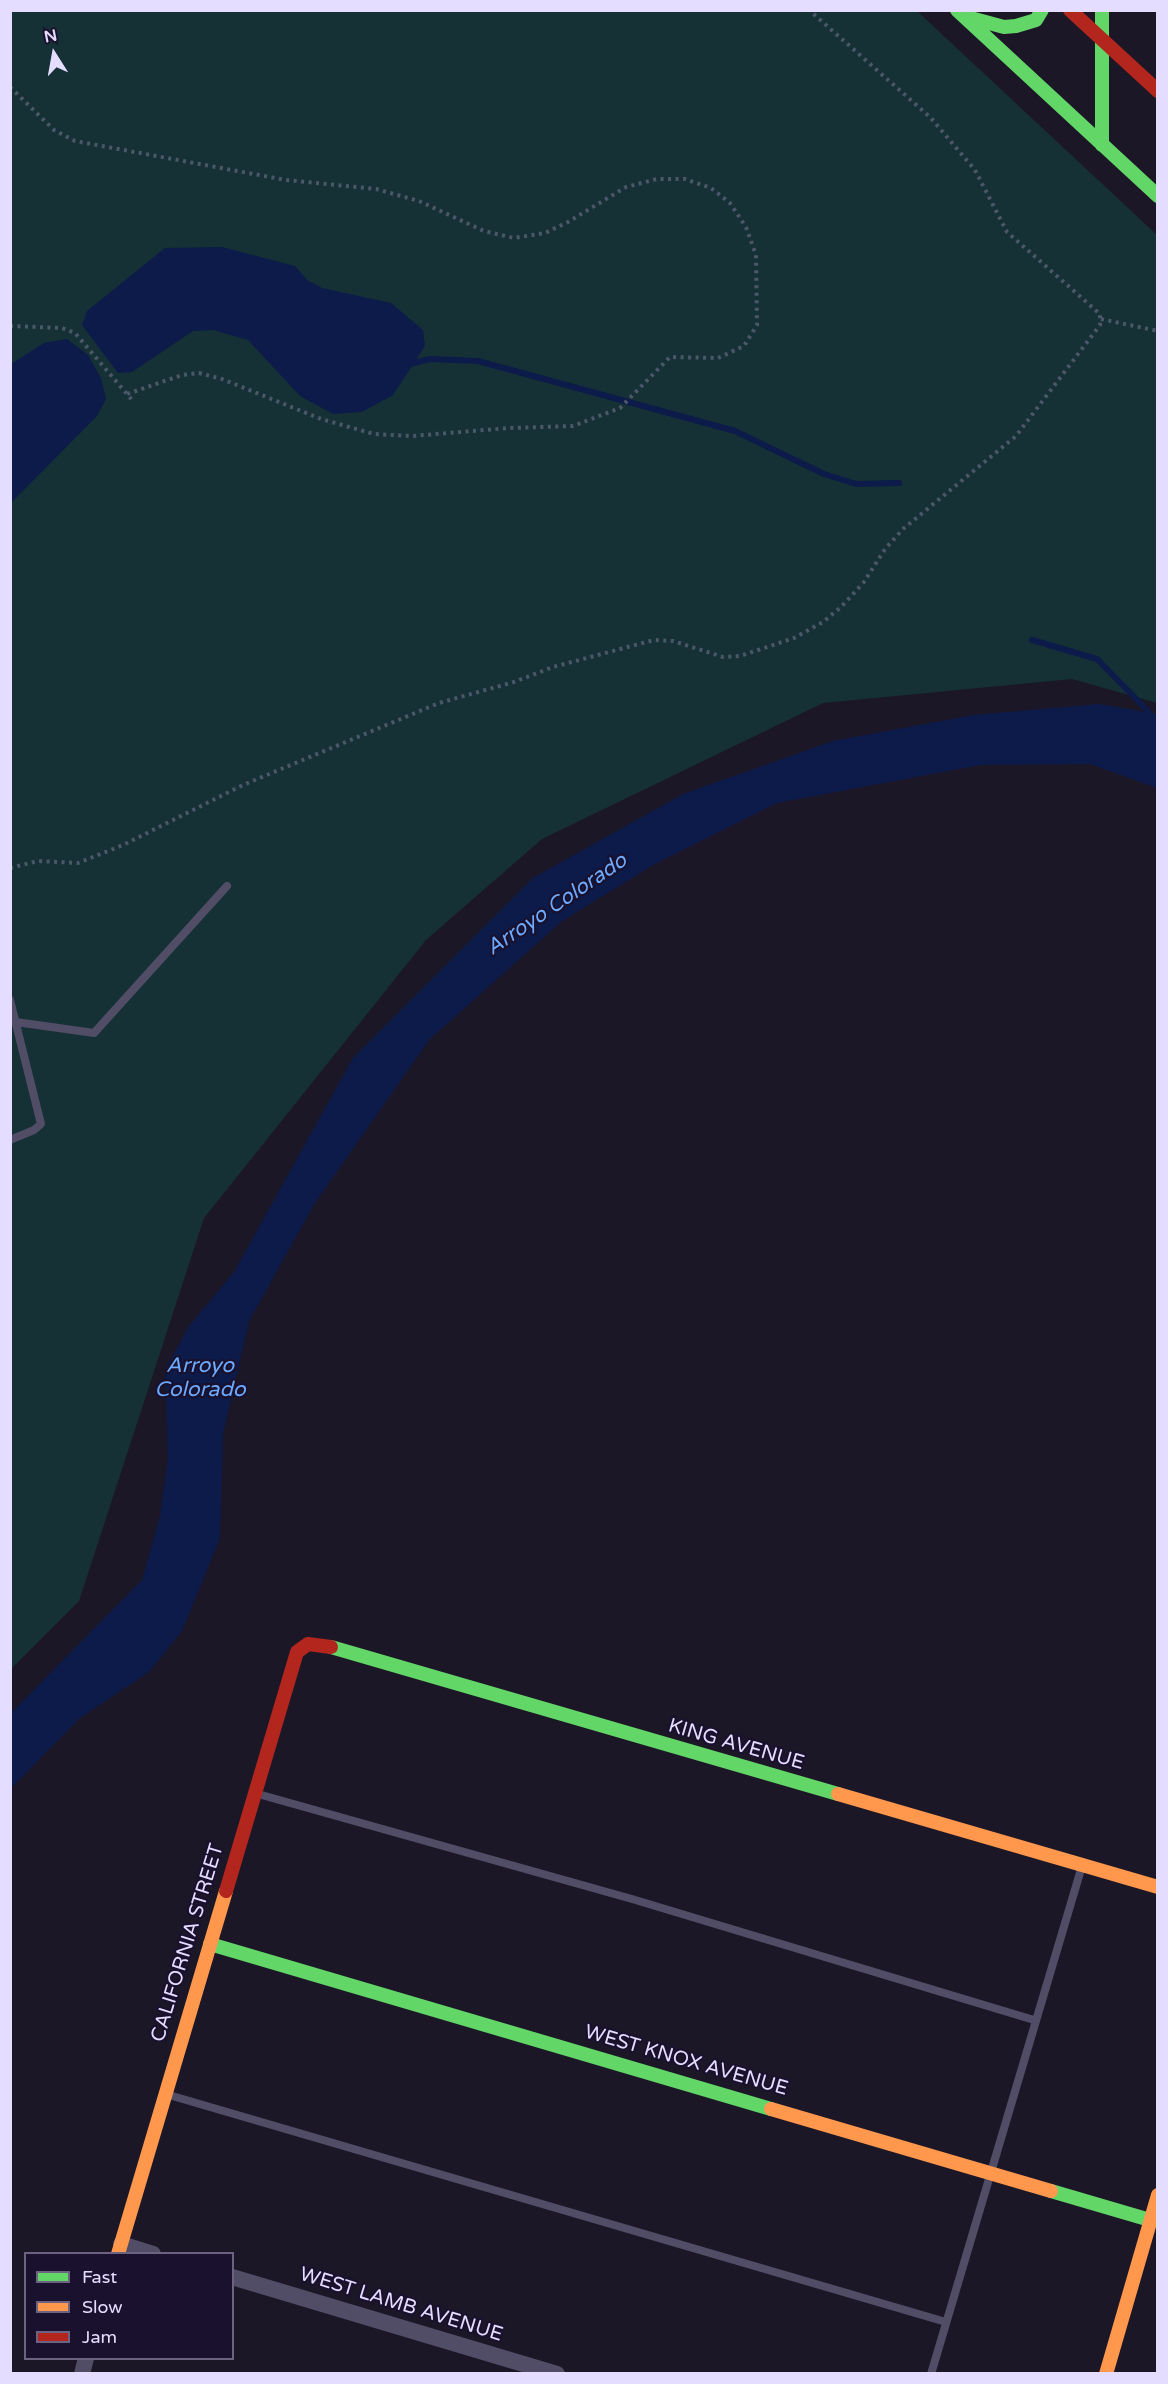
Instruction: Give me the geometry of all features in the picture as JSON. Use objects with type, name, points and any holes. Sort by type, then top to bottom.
[{"type":"main road","points":[[959,13],[1004,27],[1016,27],[1036,20],[1042,10]]},
{"type":"main road","points":[[1070,10],[1158,91]]},
{"type":"main road","points":[[1102,10],[1102,145]]},
{"type":"main road","points":[[959,13],[1158,196]]},
{"type":"main road","name":"KING AVENUE","points":[[304,1647],[308,1644],[320,1643],[1158,1887]]},
{"type":"main road","name":"CALIFORNIA STREET","points":[[119,2249],[297,1652],[304,1647]]},
{"type":"main road","name":"WEST KNOX AVENUE","points":[[210,1944],[1150,2220]]},
{"type":"main road","points":[[1106,2373],[1158,2195]]},
{"type":"street","points":[[119,2249],[144,2252]]},
{"type":"street","points":[[1140,2254],[1158,2259]]},
{"type":"street","name":"WEST LAMB AVENUE","points":[[234,2278],[557,2373]]},
{"type":"lane","points":[[16,1022],[94,1033],[227,886]]},
{"type":"lane","points":[[10,1000],[41,1124],[34,1130],[10,1140]]},
{"type":"lane","points":[[255,1793],[632,1899],[1034,2020]]},
{"type":"lane","points":[[931,2373],[992,2173],[1034,2020],[1082,1865]]},
{"type":"lane","points":[[165,2094],[946,2322]]},
{"type":"path","points":[[10,868],[38,861],[78,863],[123,845],[243,785],[439,703],[514,682],[553,667],[654,640],[673,641],[723,657],[740,656],[810,630],[823,622],[854,594],[885,549],[903,529],[1016,436],[1100,325],[1098,310],[1007,232],[975,170],[930,117],[809,10]]},
{"type":"path","points":[[10,87],[54,130],[75,141],[276,178],[376,189],[419,201],[455,220],[501,236],[526,238],[545,233],[568,222],[615,192],[643,181],[670,178],[697,182],[711,188],[737,211],[756,255],[757,325],[744,346],[732,354],[707,359],[685,356],[670,357],[620,408],[573,426],[391,436],[340,425],[222,379],[199,373],[182,375],[127,394]]},
{"type":"path","points":[[1101,319],[1158,331]]},
{"type":"path","points":[[10,326],[62,328],[75,333],[132,400]]},
{"type":"green space","points":[[11,11],[917,11],[1157,235],[1157,703],[1072,679],[823,703],[542,839],[426,940],[204,1218],[79,1601],[11,1669]]},
{"type":"water","points":[[222,247],[295,266],[307,280],[322,288],[391,303],[423,330],[425,346],[393,395],[362,412],[333,414],[300,396],[248,340],[213,330],[193,331],[132,372],[118,373],[82,325],[87,311],[165,248]]},
{"type":"water","points":[[67,339],[88,355],[101,378],[106,399],[97,416],[11,503],[11,364],[44,343]]},
{"type":"water","name":"Arroyo Colorado","points":[[1099,704],[1157,714],[1157,788],[1090,764],[980,765],[777,803],[655,864],[562,921],[429,1040],[315,1203],[249,1321],[223,1434],[220,1538],[182,1631],[149,1672],[80,1718],[11,1788],[11,1713],[142,1580],[160,1516],[168,1459],[165,1370],[189,1326],[234,1272],[353,1058],[533,878],[683,794],[833,741],[974,715]]},
{"type":"waterway","points":[[406,365],[430,359],[478,361],[735,431],[824,474],[856,484],[899,483]]},
{"type":"waterway","points":[[1032,640],[1097,659],[1148,711],[1151,718]]},
{"type":"traffic: fast","points":[[957,10],[1158,196]]},
{"type":"traffic: fast","points":[[967,17],[1004,27],[1016,26],[1036,20],[1042,10]]},
{"type":"traffic: fast","points":[[1102,10],[1102,145]]},
{"type":"traffic: fast","points":[[331,1647],[838,1794]]},
{"type":"traffic: fast","points":[[210,1944],[771,2109]]},
{"type":"traffic: fast","points":[[1051,2191],[1150,2220]]},
{"type":"traffic: slow","points":[[838,1794],[1158,1887]]},
{"type":"traffic: slow","points":[[119,2252],[226,1891]]},
{"type":"traffic: slow","points":[[771,2109],[1051,2191]]},
{"type":"traffic: slow","points":[[1106,2374],[1158,2195]]},
{"type":"traffic: jam","points":[[1070,10],[1158,91]]},
{"type":"traffic: jam","points":[[226,1891],[297,1652],[308,1644],[331,1647]]}]
